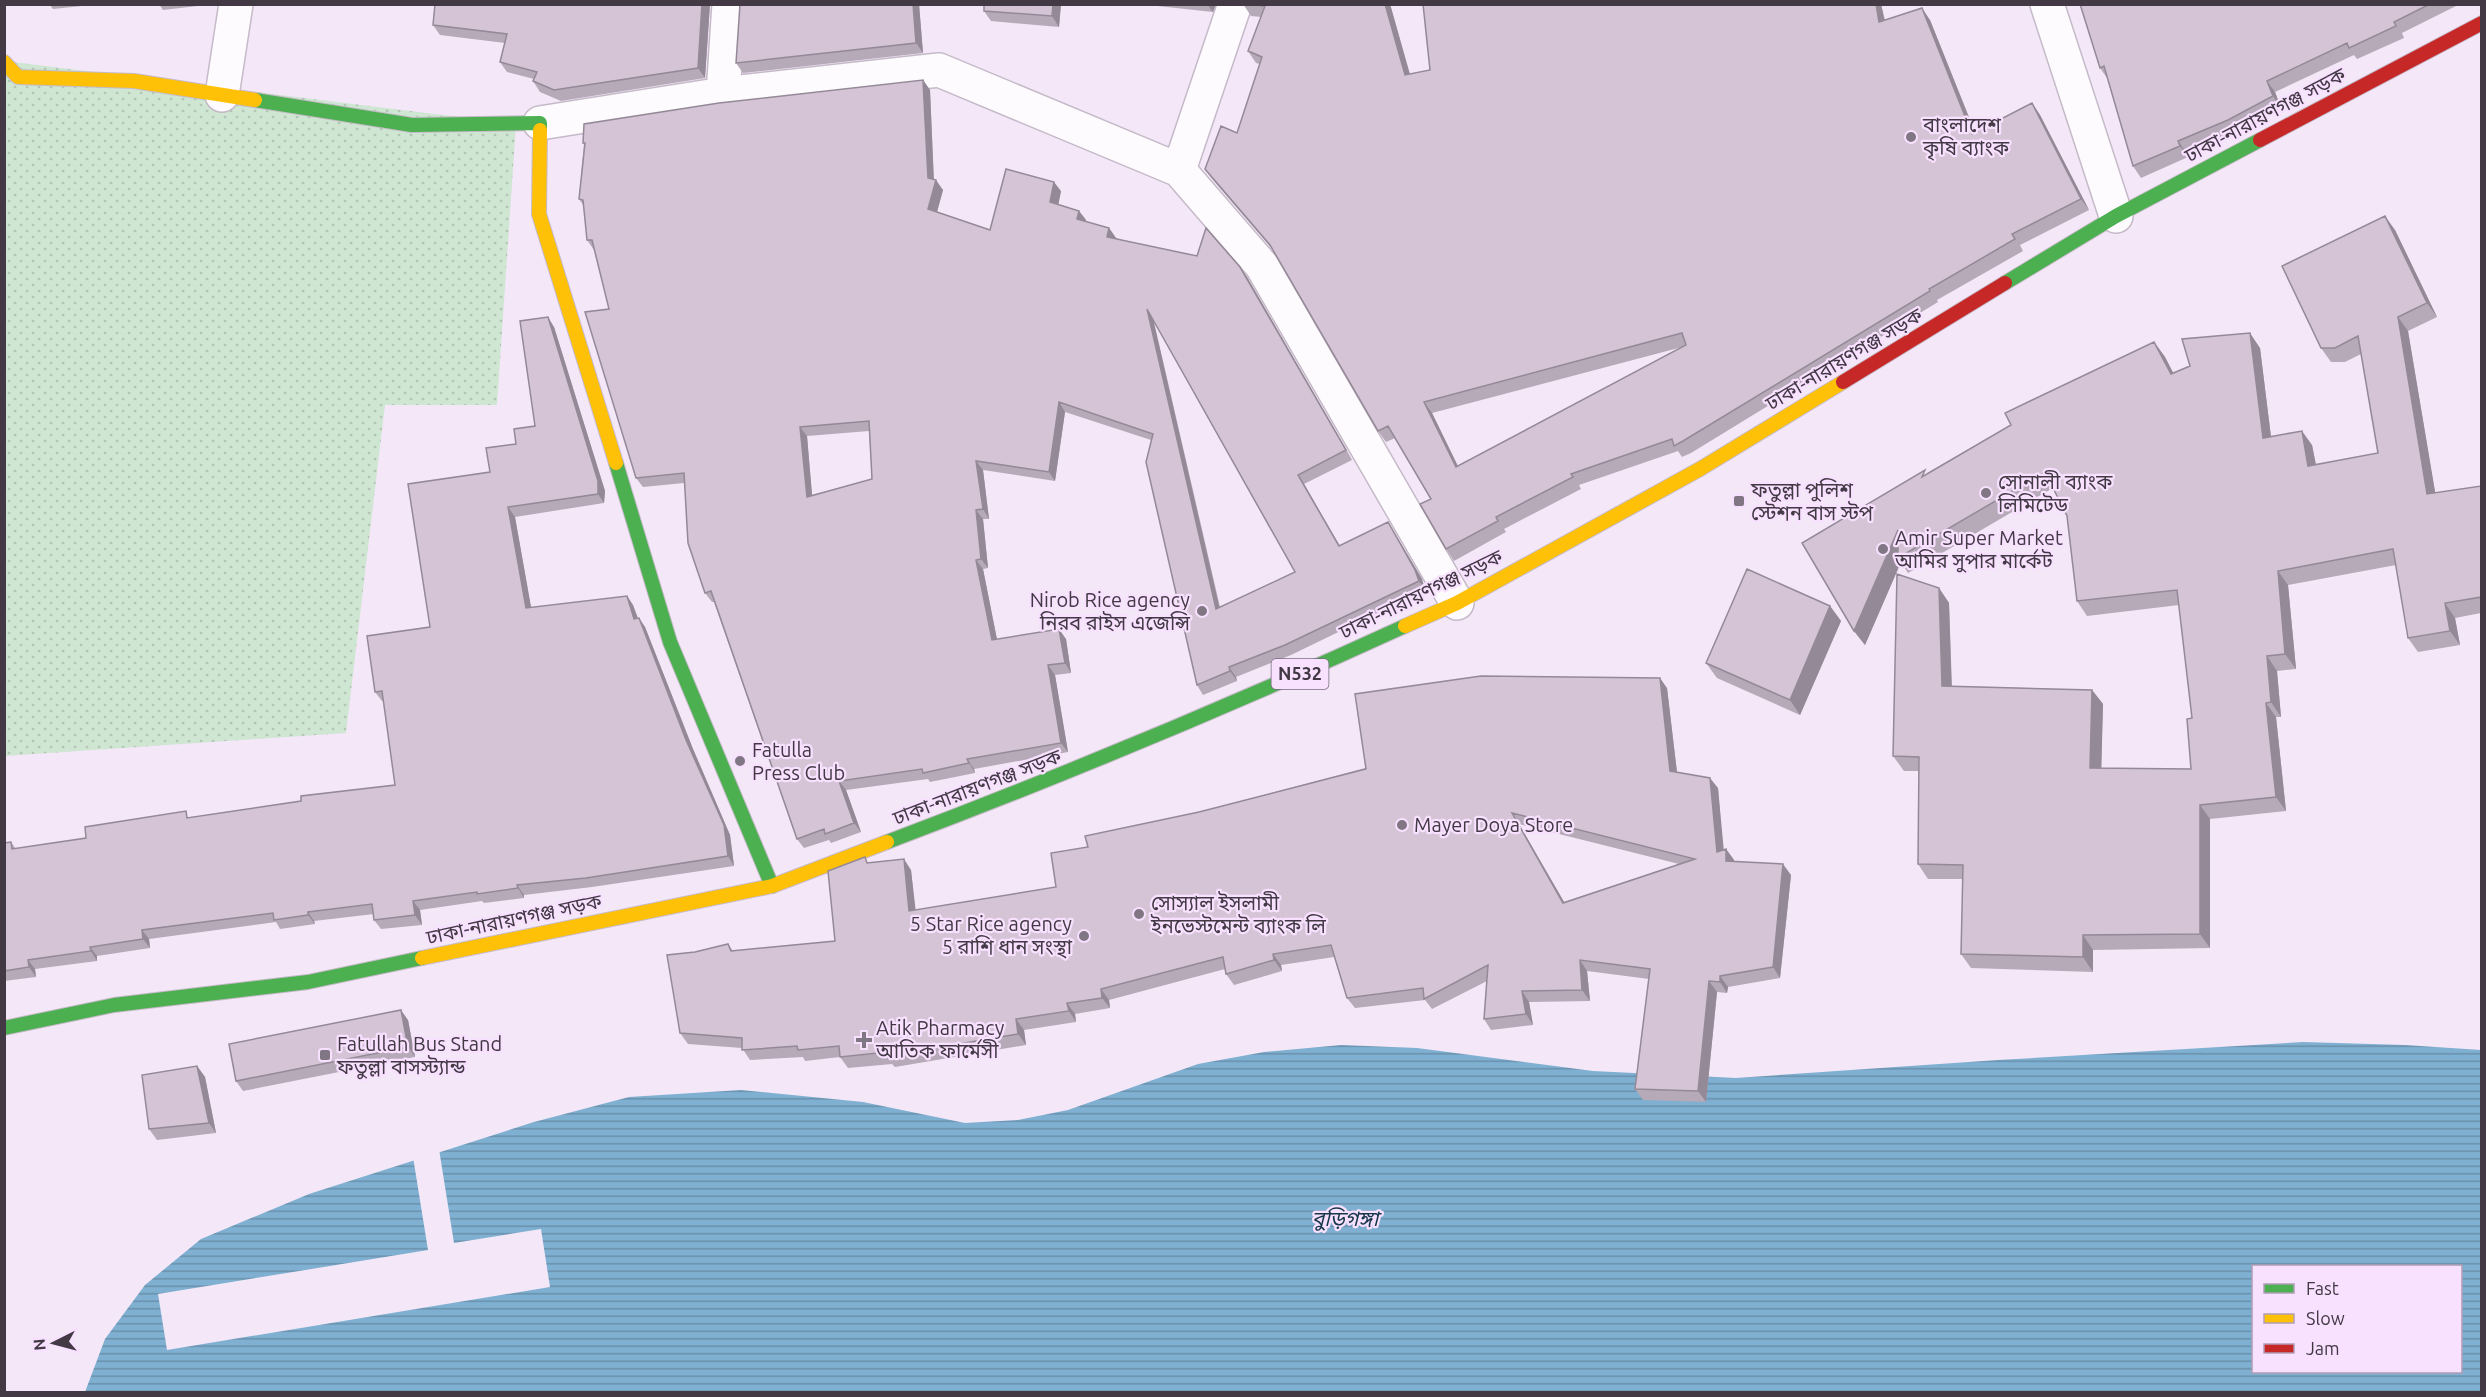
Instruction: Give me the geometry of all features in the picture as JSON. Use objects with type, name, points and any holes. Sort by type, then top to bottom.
[{"type":"main road","name":"ঢাকা-নারায়ণগঞ্জ সড়ক","points":[[4,1028],[114,1005],[308,982],[772,886],[1034,787],[1298,675],[1457,603],[1700,469],[2116,216],[2481,23]]},
{"type":"main road","points":[[4,62],[18,77],[134,81],[412,125],[540,123],[539,214],[620,475],[646,568],[670,642],[772,886]]},
{"type":"street","points":[[222,95],[236,4]]},
{"type":"street","points":[[723,94],[729,4]]},
{"type":"street","points":[[1179,170],[1235,4]]},
{"type":"street","points":[[2047,4],[2116,216]]},
{"type":"street","points":[[540,123],[723,94],[939,70],[1179,170],[1262,266],[1457,603]]},
{"type":"green space","points":[[5,61],[516,124],[497,405],[385,405],[346,733],[5,756]]},
{"type":"water","name":"বুড়িগঙ্গা","points":[[2303,1042],[2481,1050],[2481,1392],[85,1392],[105,1339],[145,1285],[201,1239],[309,1194],[534,1122],[629,1097],[741,1090],[863,1102],[965,1123],[1018,1120],[1068,1110],[1198,1064],[1264,1052],[1341,1045],[1417,1048],[1593,1071],[1736,1078]]},
{"type":"pier","points":[[439,1149],[454,1243],[541,1229],[550,1287],[167,1350],[158,1294],[428,1250],[413,1157]]},
{"type":"building","points":[[435,4],[702,4],[698,68],[554,90],[533,81],[537,72],[500,62],[507,34],[433,25]]},
{"type":"building","points":[[740,4],[913,4],[916,43],[736,63]]},
{"type":"building","points":[[984,4],[1053,4],[1052,16],[984,11]]},
{"type":"building","points":[[1246,4],[1385,4],[1405,75],[1430,70],[1423,4],[1876,4],[1879,22],[1922,8],[1972,134],[2032,103],[2081,199],[2012,234],[2015,239],[1929,289],[1930,291],[1674,446],[1672,439],[1571,474],[1573,477],[1496,517],[1498,521],[1446,549],[1420,504],[1431,499],[1388,426],[1378,431],[1270,245],[1205,169],[1221,126],[1237,133],[1262,57],[1248,51],[1265,6]],"holes":[[[1682,333],[1686,345],[1456,467],[1424,402]]]},
{"type":"building","points":[[2080,4],[2430,4],[2394,22],[2396,26],[2349,48],[2347,43],[2267,81],[2273,96],[2228,120],[2178,141],[2180,146],[2133,166],[2104,66],[2100,68]]},
{"type":"building","points":[[923,80],[928,178],[936,180],[928,209],[990,230],[1006,169],[1054,182],[1050,202],[1079,211],[1077,219],[1109,228],[1107,237],[1197,256],[1206,228],[1240,267],[1346,450],[1298,475],[1339,546],[1388,522],[1419,581],[1285,645],[1229,667],[1230,671],[1197,685],[1146,462],[1153,434],[1059,402],[1049,472],[976,461],[983,509],[976,510],[981,559],[976,560],[992,640],[1059,629],[1065,663],[1048,665],[1061,743],[967,759],[969,763],[923,773],[922,769],[839,781],[854,823],[825,834],[824,829],[797,839],[711,591],[705,593],[688,543],[684,473],[636,478],[585,312],[609,309],[592,240],[587,240],[583,200],[579,199],[585,143],[583,143],[584,124],[719,103]],"holes":[[[1147,309],[1295,572],[1216,609]],[[869,421],[872,479],[807,497],[800,427]]]},
{"type":"building","points":[[2385,216],[2427,303],[2398,317],[2427,494],[2481,486],[2481,597],[2445,603],[2450,631],[2408,638],[2393,549],[2278,571],[2285,654],[2267,656],[2271,702],[2266,703],[2276,797],[2200,805],[2200,934],[2083,935],[2083,957],[1961,954],[1963,865],[1918,864],[1919,757],[1893,756],[1897,574],[1939,588],[1942,686],[2092,690],[2090,768],[2191,769],[2187,719],[2192,718],[2177,590],[2077,601],[2067,516],[2045,472],[1898,558],[1898,530],[1854,631],[1802,543],[1925,470],[1922,477],[2011,425],[2005,413],[2154,342],[2171,374],[2190,366],[2182,339],[2250,333],[2263,438],[2302,431],[2308,466],[2378,453],[2358,336],[2335,348],[2321,348],[2282,266]]},
{"type":"building","points":[[548,317],[598,481],[598,494],[508,507],[526,608],[627,596],[634,619],[639,618],[686,740],[724,825],[728,856],[586,878],[517,885],[518,888],[477,894],[477,892],[413,901],[415,915],[374,920],[372,904],[308,912],[308,915],[274,920],[273,913],[142,930],[143,939],[90,947],[91,951],[28,960],[29,967],[4,971],[4,843],[11,842],[12,849],[86,838],[85,827],[186,811],[187,818],[301,801],[301,796],[395,785],[382,691],[375,692],[367,636],[430,627],[408,484],[490,472],[486,448],[516,444],[514,429],[535,426],[520,321]]},
{"type":"building","points":[[1747,569],[1830,606],[1790,700],[1706,663]]},
{"type":"building","points":[[1481,676],[1660,678],[1670,771],[1710,778],[1717,852],[1726,849],[1726,861],[1783,864],[1773,967],[1720,976],[1720,982],[1709,981],[1698,1091],[1635,1089],[1650,969],[1580,960],[1582,990],[1522,991],[1526,1014],[1484,1019],[1488,965],[1424,999],[1423,988],[1347,998],[1331,945],[1273,954],[1274,960],[1226,974],[1223,957],[1101,989],[1102,998],[1067,1003],[1069,1011],[1016,1019],[1018,1034],[887,1056],[887,1052],[840,1057],[839,1046],[798,1050],[797,1046],[742,1050],[742,1038],[680,1033],[667,955],[695,952],[728,944],[731,951],[835,941],[828,871],[865,857],[867,863],[904,859],[909,911],[1056,887],[1051,853],[1088,847],[1085,836],[1199,812],[1366,769],[1355,694]],"holes":[[[1512,813],[1695,859],[1563,903]]]},
{"type":"building","name":"Fatullah Bus Stand ফতুল্লা বাসস্ট্যান্ড","points":[[401,1010],[408,1047],[236,1081],[229,1044]]},
{"type":"building","points":[[197,1066],[209,1123],[149,1129],[142,1075]]},
{"type":"traffic: fast","points":[[255,100],[412,125],[540,123],[540,130]]},
{"type":"traffic: fast","points":[[2005,283],[2116,216],[2260,140]]},
{"type":"traffic: fast","points":[[616,463],[670,642],[772,886]]},
{"type":"traffic: fast","points":[[887,842],[1148,738],[1405,626]]},
{"type":"traffic: fast","points":[[4,1028],[114,1005],[308,982],[422,958]]},
{"type":"traffic: slow","points":[[4,62],[18,77],[134,81],[255,100]]},
{"type":"traffic: slow","points":[[540,130],[539,214],[616,463]]},
{"type":"traffic: slow","points":[[1405,626],[1457,603],[1700,469],[1843,382]]},
{"type":"traffic: slow","points":[[422,958],[772,886],[887,842]]},
{"type":"traffic: jam","points":[[2260,140],[2482,23]]},
{"type":"traffic: jam","points":[[1843,382],[2005,283]]},
{"type":"place","name":"বাংলাদেশ কৃষি ব্যাংক","points":[[1911,137]]},
{"type":"place","name":"সোনালী ব্যাংক লিমিটেড","points":[[1986,493]]},
{"type":"place","name":"ফতুল্লা পুলিশ স্টেশন বাস স্টপ","points":[[1739,501]]},
{"type":"place","name":"Amir Super Market আমির সুপার মার্কেট","points":[[1883,549]]},
{"type":"place","name":"Nirob Rice agency নিরব রাইস এজেন্সি","points":[[1202,611]]},
{"type":"place","name":"Fatulla Press Club","points":[[740,761]]},
{"type":"place","name":"Mayer Doya Store","points":[[1402,825]]},
{"type":"place","name":"সোস্যাল ইসলামী ইনভেস্টমেন্ট ব্যাংক লি","points":[[1139,914]]},
{"type":"place","name":"5 Star Rice agency 5 রাশি ধান সংস্থা","points":[[1084,936]]},
{"type":"place","name":"Atik Pharmacy আতিক ফার্মেসী","points":[[864,1040]]},
{"type":"place","name":"Fatullah Bus Stand ফতুল্লা বাসস্ট্যান্ড","points":[[325,1055]]}]
